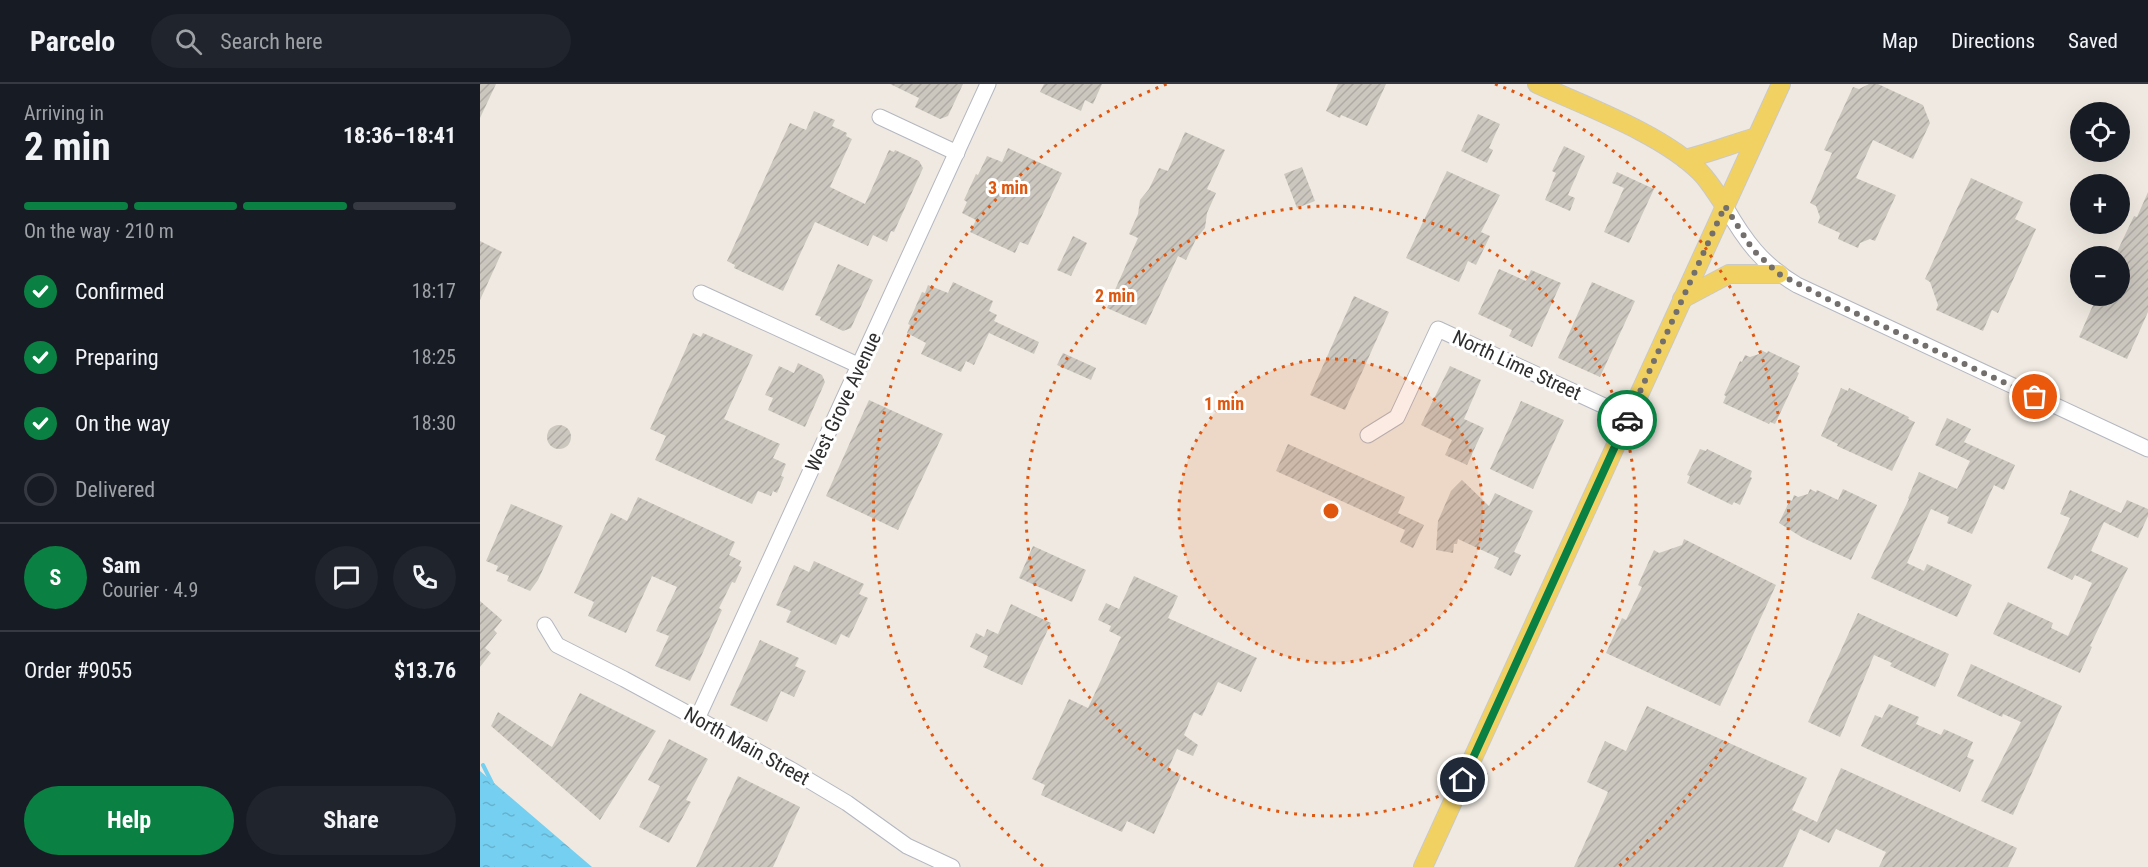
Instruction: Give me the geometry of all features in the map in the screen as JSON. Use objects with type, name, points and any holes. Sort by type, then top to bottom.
[{"type":"main road","points":[[1537,84],[1652,138],[1685,159],[1702,174],[1725,206]]},
{"type":"main road","points":[[1423,867],[1781,84]]},
{"type":"main road","points":[[1685,159],[1756,137]]},
{"type":"main road","points":[[1682,299],[1729,274],[1779,274]]},
{"type":"street","name":"West Grove Avenue","points":[[697,719],[988,84]]},
{"type":"street","points":[[880,117],[957,153]]},
{"type":"street","points":[[1725,206],[1753,250],[1779,274],[1853,312],[2148,448]]},
{"type":"street","points":[[701,293],[860,366]]},
{"type":"street","name":"North Lime Street","points":[[1368,435],[1397,417],[1438,329],[1628,417]]},
{"type":"street","name":"North Main Street","points":[[545,625],[557,645],[790,769],[838,798],[907,846],[952,867]]},
{"type":"water","points":[[480,771],[592,867],[480,867]]},
{"type":"building","points":[[480,84],[496,84],[480,118]]},
{"type":"building","points":[[890,84],[963,84],[948,116],[940,119],[915,107],[919,98]]},
{"type":"building","points":[[1044,84],[1102,84],[1093,104],[1085,100],[1081,111],[1040,92]]},
{"type":"building","points":[[1338,84],[1386,84],[1367,126],[1326,111]]},
{"type":"building","points":[[1869,84],[1878,84],[1923,105],[1930,123],[1913,159],[1873,140],[1856,178],[1896,195],[1875,241],[1870,239],[1860,243],[1858,248],[1838,239],[1840,233],[1818,223],[1820,217],[1816,206],[1810,203],[1832,153],[1824,150],[1853,87],[1859,89]]},
{"type":"building","points":[[814,111],[835,120],[832,126],[847,133],[846,136],[852,139],[830,187],[865,204],[889,150],[894,152],[895,150],[919,161],[923,168],[894,232],[891,231],[887,242],[873,235],[868,246],[815,222],[783,291],[734,268],[735,265],[727,261],[790,123],[806,130]]},
{"type":"building","points":[[1478,114],[1500,124],[1489,148],[1493,150],[1487,163],[1461,151]]},
{"type":"building","points":[[1185,132],[1225,150],[1207,189],[1216,193],[1207,213],[1205,228],[1196,239],[1186,260],[1178,256],[1146,325],[1107,308],[1138,238],[1129,234],[1138,214],[1140,200],[1149,189],[1159,168],[1168,171]]},
{"type":"building","points":[[1564,146],[1585,156],[1568,195],[1575,198],[1570,211],[1545,200],[1556,173],[1552,171]]},
{"type":"building","points":[[1008,148],[1062,173],[1028,245],[1020,242],[1015,253],[970,232],[976,220],[962,213],[967,202],[964,200],[987,156],[1002,162]]},
{"type":"building","points":[[1302,167],[1315,201],[1297,208],[1284,174]]},
{"type":"building","points":[[1447,171],[1500,195],[1481,232],[1490,236],[1476,265],[1468,261],[1459,282],[1406,258]]},
{"type":"building","points":[[1617,172],[1654,189],[1629,243],[1604,232],[1624,188],[1612,183]]},
{"type":"building","points":[[1971,178],[2023,202],[2015,219],[2036,229],[1998,313],[1992,310],[1983,331],[1936,310],[1938,305],[1930,282],[1925,279]]},
{"type":"building","points":[[2148,192],[2148,312],[2127,359],[2079,337],[2093,306],[2130,306],[2130,246],[2120,246],[2125,234],[2130,234],[2130,224],[2134,216],[2137,217]]},
{"type":"building","points":[[1073,236],[1087,243],[1071,276],[1057,270]]},
{"type":"building","points":[[480,241],[502,252],[480,300]]},
{"type":"building","points":[[838,264],[873,280],[851,328],[843,331],[820,320],[821,317],[815,315]]},
{"type":"building","points":[[1499,269],[1526,281],[1531,270],[1561,283],[1532,347],[1509,336],[1512,330],[1478,314]]},
{"type":"building","points":[[953,282],[993,301],[989,311],[997,315],[994,321],[1039,342],[1034,354],[989,333],[974,365],[966,361],[961,372],[921,354],[926,343],[907,333],[910,325],[908,324],[922,292],[925,293],[928,285],[948,293]]},
{"type":"building","points":[[1592,282],[1635,301],[1600,377],[1558,358]]},
{"type":"building","points":[[1354,296],[1389,312],[1345,410],[1310,395]]},
{"type":"building","points":[[693,333],[701,337],[703,333],[753,355],[724,419],[780,444],[773,458],[786,464],[781,476],[784,477],[777,493],[773,491],[771,496],[758,491],[752,504],[655,460],[666,436],[650,429]]},
{"type":"building","points":[[1761,350],[1800,366],[1797,372],[1799,373],[1775,424],[1770,422],[1769,424],[1723,403],[1726,396],[1724,395],[1740,361],[1742,362],[1745,355],[1750,357],[1759,354]]},
{"type":"building","points":[[1063,353],[1096,368],[1091,380],[1057,365]]},
{"type":"building","points":[[798,363],[822,375],[825,382],[805,427],[768,410],[773,398],[765,395],[779,366],[794,373]]},
{"type":"building","points":[[1450,366],[1481,380],[1464,419],[1484,428],[1467,465],[1445,455],[1452,440],[1421,425]]},
{"type":"building","points":[[1841,388],[1848,391],[1849,388],[1915,422],[1892,471],[1837,446],[1838,444],[1821,436]]},
{"type":"building","points":[[869,400],[943,434],[898,530],[826,496]]},
{"type":"building","points":[[1521,401],[1564,420],[1533,489],[1490,469]]},
{"type":"building","points":[[1947,418],[1971,429],[1964,442],[2015,465],[2004,490],[1994,485],[1972,534],[1947,523],[1949,517],[1931,509],[1907,563],[1924,571],[1927,564],[1972,585],[1957,617],[1871,578],[1909,499],[1919,472],[1957,489],[1970,461],[1935,445]]},
{"type":"building","points":[[559,425],[568,428],[571,437],[568,446],[559,449],[550,446],[547,437],[550,428]]},
{"type":"building","points":[[1288,444],[1405,497],[1398,513],[1424,525],[1413,548],[1400,542],[1405,530],[1276,471]]},
{"type":"building","points":[[1700,449],[1706,451],[1707,449],[1752,471],[1750,477],[1752,478],[1740,505],[1734,502],[1732,505],[1687,483],[1690,476],[1687,475]]},
{"type":"building","points":[[1462,480],[1489,506],[1495,493],[1533,511],[1514,552],[1521,555],[1511,576],[1494,568],[1499,558],[1458,539],[1457,544],[1454,544],[1453,553],[1436,550],[1438,521],[1451,491]]},
{"type":"building","points":[[1810,489],[1838,500],[1843,489],[1877,505],[1851,560],[1803,538],[1779,523],[1794,495],[1798,497],[1808,494]]},
{"type":"building","points":[[2070,490],[2121,513],[2127,500],[2148,509],[2148,516],[2138,538],[2104,522],[2091,551],[2128,568],[2090,646],[2092,647],[2080,673],[1993,634],[2008,602],[2053,623],[2051,628],[2068,636],[2092,583],[2075,575],[2072,580],[2047,568],[2070,518],[2060,514]]},
{"type":"building","points":[[638,497],[735,542],[729,555],[741,561],[739,566],[742,567],[719,608],[722,610],[690,681],[655,666],[669,636],[656,631],[677,587],[652,576],[626,633],[588,616],[594,602],[574,593],[611,513],[627,521]]},
{"type":"building","points":[[511,504],[563,526],[538,580],[530,591],[507,581],[509,576],[496,571],[498,566],[486,561]]},
{"type":"building","points":[[1684,539],[1776,585],[1720,706],[1606,653],[1622,618],[1626,620],[1642,587],[1638,585],[1654,550],[1659,553],[1682,545]]},
{"type":"building","points":[[1033,546],[1086,570],[1072,602],[1019,578]]},
{"type":"building","points":[[814,561],[864,584],[859,594],[868,598],[849,638],[841,634],[836,645],[786,622],[791,611],[776,605],[794,565],[809,572]]},
{"type":"building","points":[[1134,576],[1178,596],[1168,618],[1257,658],[1241,692],[1218,682],[1202,716],[1194,712],[1184,735],[1198,745],[1193,756],[1177,749],[1168,769],[1181,775],[1154,834],[1127,821],[1122,832],[1041,795],[1045,785],[1032,779],[1069,699],[1088,708],[1121,637],[1109,631],[1111,626],[1098,620],[1106,603],[1119,609]]},
{"type":"building","points":[[480,601],[502,620],[494,630],[497,633],[485,648],[491,653],[480,667]]},
{"type":"building","points":[[1011,604],[1051,623],[1022,685],[983,667],[988,656],[970,647],[976,633],[984,637],[987,629],[998,634]]},
{"type":"building","points":[[1858,613],[1949,654],[1935,687],[1890,666],[1892,663],[1874,655],[1840,737],[1808,722]]},
{"type":"building","points":[[760,640],[799,658],[795,666],[806,671],[794,697],[781,691],[767,722],[730,705]]},
{"type":"building","points":[[1971,664],[2062,706],[2013,815],[1981,801],[2021,722],[2003,714],[2002,717],[1957,696]]},
{"type":"building","points":[[580,693],[656,731],[600,820],[491,726],[498,712],[552,747]]},
{"type":"building","points":[[1889,704],[1919,717],[1916,724],[1941,735],[1944,729],[1973,742],[1967,757],[1974,760],[1960,792],[1861,746],[1875,715],[1882,718]]},
{"type":"building","points":[[1647,706],[1807,778],[1792,810],[1817,822],[1841,768],[2017,848],[2008,867],[1879,867],[1886,852],[1836,829],[1829,843],[1800,829],[1783,867],[1574,867],[1608,792],[1587,782],[1605,741],[1626,751]]},
{"type":"building","points":[[669,739],[708,759],[686,800],[691,802],[669,843],[639,827],[660,786],[648,780]]},
{"type":"building","points":[[738,776],[800,807],[773,867],[696,867]]},
{"type":"waterway","points":[[483,765],[492,783]]},
{"type":"way so far","points":[[1627,420],[1725,206],[1753,250],[1779,274],[1853,312],[2035,397]]},
{"type":"route","points":[[1463,780],[1627,420]]}]
